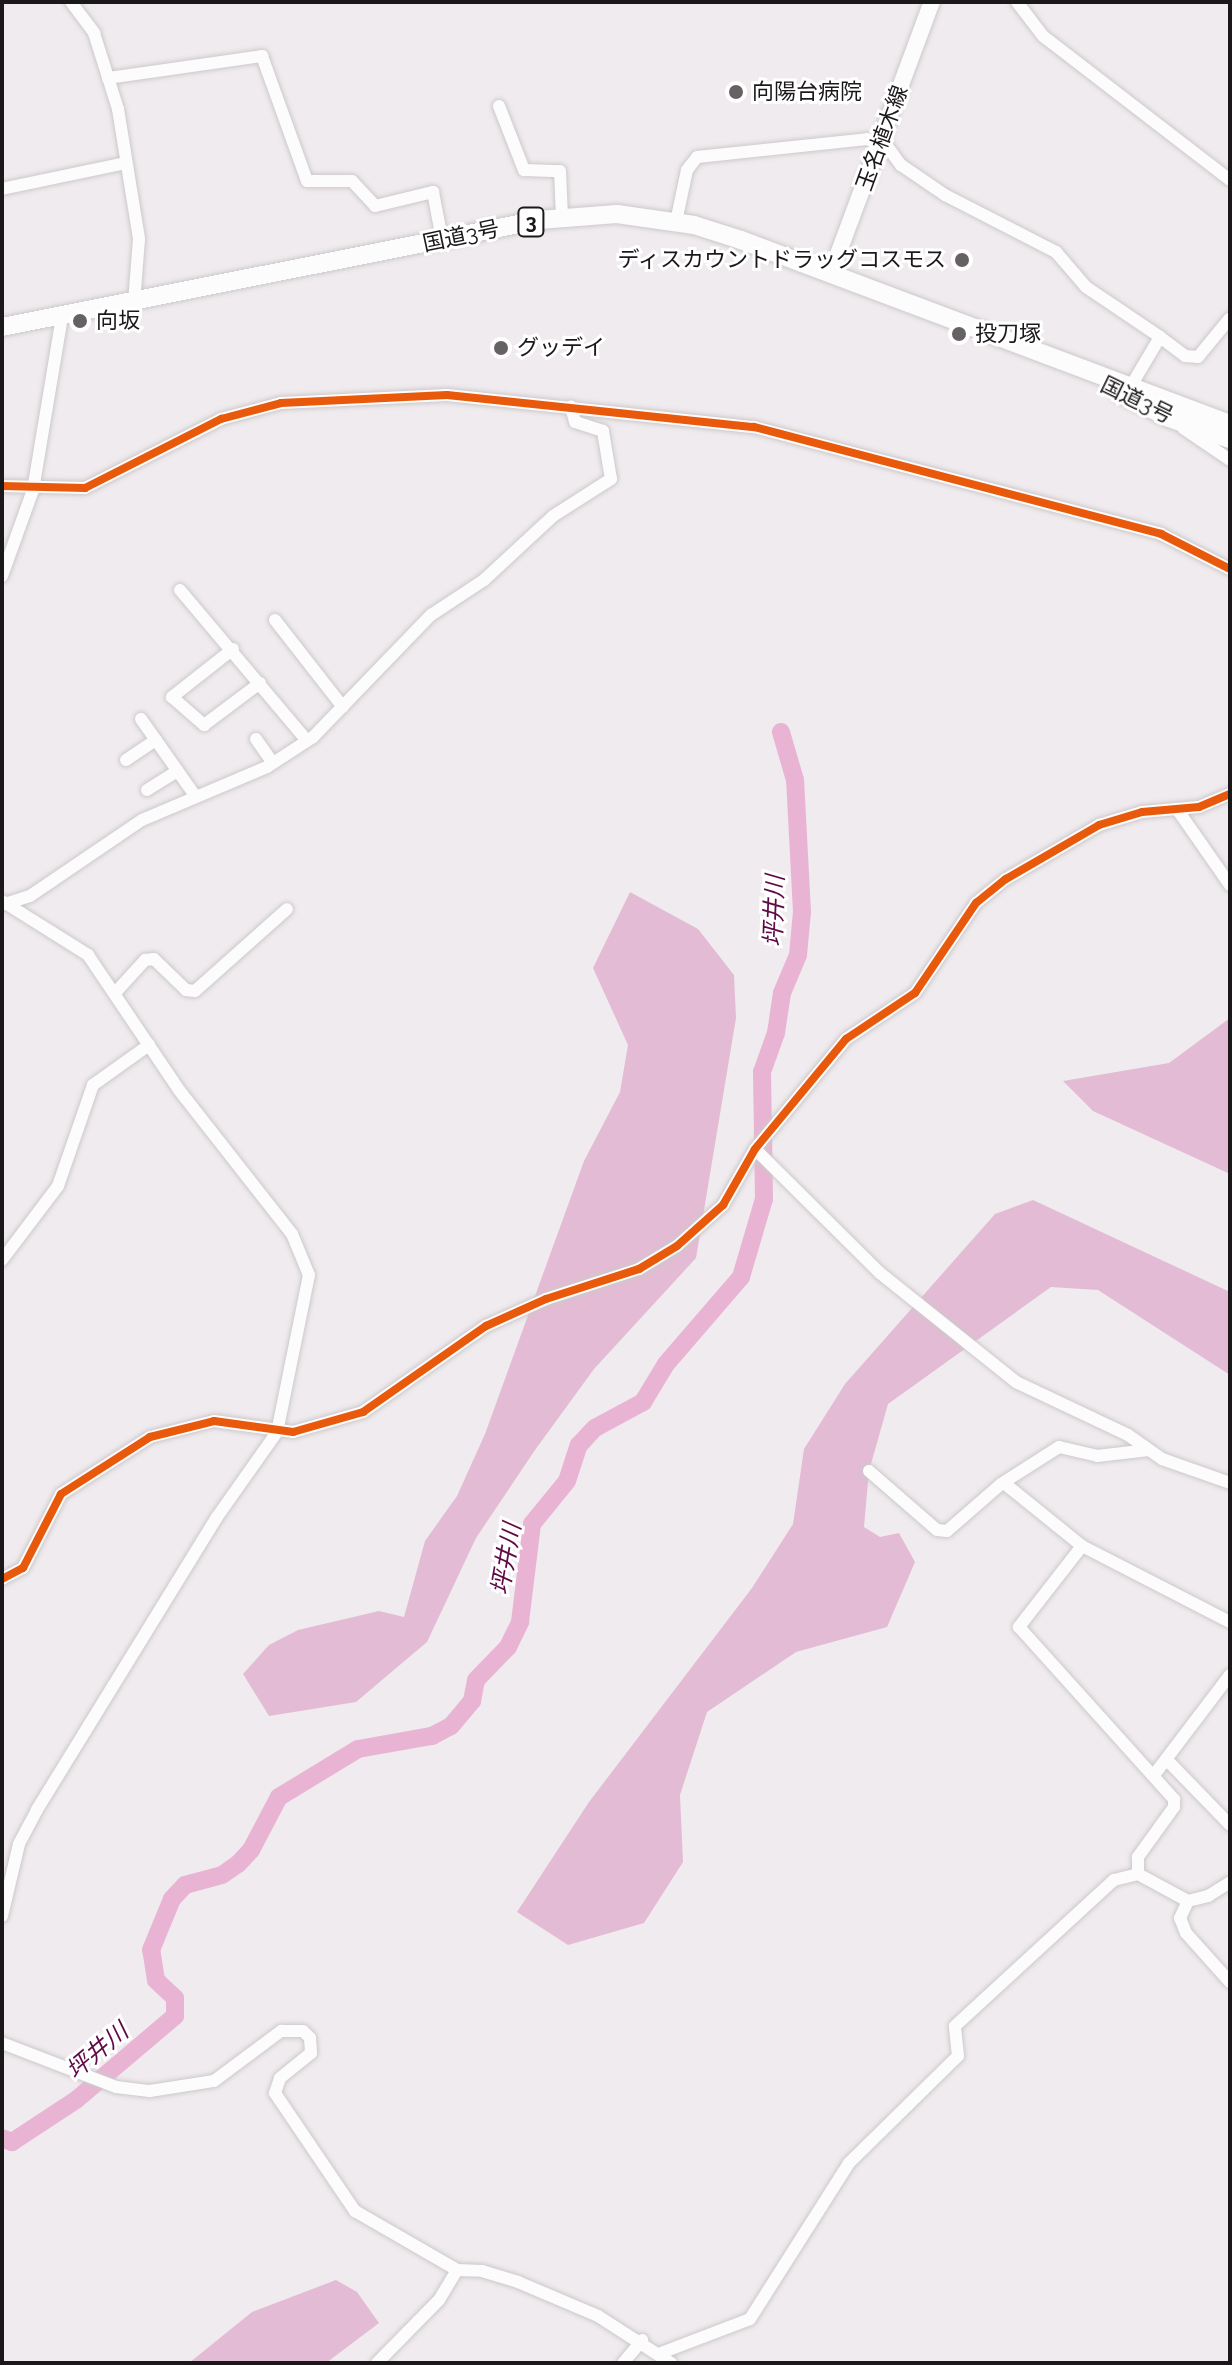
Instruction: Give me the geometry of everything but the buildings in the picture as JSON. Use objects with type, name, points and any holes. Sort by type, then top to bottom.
[{"type":"highway","name":"国道3号","points":[[2,327],[442,239],[562,217],[617,214],[676,222],[831,273],[1194,410],[1228,436]]},
{"type":"highway","name":"国道3号","points":[[1046,355],[1169,418],[1228,436]]},
{"type":"main road","name":"玉名植木線","points":[[831,273],[932,2]]},
{"type":"street","points":[[71,2],[94,33],[108,78],[139,239],[134,302]]},
{"type":"street","points":[[1017,2],[1043,36],[1230,180]]},
{"type":"street","points":[[108,78],[262,56],[307,181],[352,181],[375,206],[433,192],[442,239]]},
{"type":"street","points":[[499,106],[524,170],[560,171],[562,217]]},
{"type":"street","points":[[676,222],[687,170],[703,154],[731,157],[779,145],[855,137],[880,143],[945,195],[1056,252],[1086,287],[1185,356],[1198,357],[1230,318]]},
{"type":"street","points":[[2,189],[125,163]]},
{"type":"street","points":[[2,576],[33,490],[62,316]]},
{"type":"street","points":[[1131,386],[1160,337]]},
{"type":"street","points":[[2,486],[33,490],[85,488],[221,419],[281,403],[447,395],[754,427],[849,449],[1161,534],[1230,569]]},
{"type":"street","points":[[4,903],[30,896],[142,820],[273,763],[307,741],[431,615],[484,580],[553,516],[611,479],[603,431],[575,422],[571,407]]},
{"type":"street","points":[[1169,418],[1230,460]]},
{"type":"street","points":[[180,590],[233,649],[307,741]]},
{"type":"street","points":[[275,620],[343,707]]},
{"type":"street","points":[[233,649],[172,697],[204,725],[260,683]]},
{"type":"street","points":[[141,719],[196,797]]},
{"type":"street","points":[[256,739],[273,763]]},
{"type":"street","points":[[126,760],[156,740]]},
{"type":"street","points":[[147,790],[178,771]]},
{"type":"street","points":[[2,1579],[23,1568],[54,1500],[150,1437],[214,1421],[277,1432],[306,1430],[363,1412],[486,1326],[546,1299],[639,1269],[664,1254],[697,1232],[723,1205],[755,1149],[846,1039],[922,986],[976,903],[1006,879],[1099,825],[1199,807],[1230,794]]},
{"type":"street","points":[[1177,809],[1230,885]]},
{"type":"street","points":[[2,1916],[19,1844],[37,1810],[217,1517],[277,1432],[309,1295],[306,1259],[283,1221],[149,1045],[88,955],[4,903]]},
{"type":"street","points":[[115,993],[145,960],[154,959],[186,990],[195,991],[287,909]]},
{"type":"street","points":[[2,1260],[58,1186],[93,1085],[149,1045]]},
{"type":"street","points":[[755,1149],[880,1273],[1001,1370],[1149,1450],[1230,1483]]},
{"type":"street","points":[[869,1471],[941,1532],[963,1521],[1004,1483],[1059,1447],[1097,1456],[1149,1450]]},
{"type":"street","points":[[1004,1483],[1082,1546],[1225,1619],[1230,1604]]},
{"type":"street","points":[[1082,1546],[1019,1627],[1169,1790],[1174,1807],[1138,1857],[1138,1874]]},
{"type":"street","points":[[1154,1775],[1168,1761],[1230,1675]]},
{"type":"street","points":[[1168,1761],[1230,1825]]},
{"type":"street","points":[[661,2353],[750,2319],[849,2163],[958,2056],[955,2026],[1114,1880],[1138,1874],[1188,1901],[1208,1896],[1230,1882]]},
{"type":"street","points":[[1188,1901],[1180,1918],[1186,1933],[1230,1982]]},
{"type":"street","points":[[2,2043],[116,2086],[150,2091],[196,2086],[225,2076],[281,2031],[303,2031],[312,2048],[303,2064],[277,2083],[275,2093],[355,2211],[457,2270],[482,2271],[518,2282],[642,2340],[671,2363]]},
{"type":"street","points":[[377,2363],[439,2300],[457,2270]]},
{"type":"street","points":[[623,2363],[642,2340]]},
{"type":"shaded area","points":[[630,892],[698,929],[734,975],[736,1018],[696,1258],[594,1369],[535,1450],[476,1538],[427,1642],[356,1702],[269,1716],[243,1674],[269,1645],[298,1630],[379,1611],[404,1617],[425,1541],[457,1496],[485,1434],[584,1161],[620,1092],[628,1045],[593,968]]},
{"type":"shaded area","points":[[1230,1018],[1230,1174],[1093,1111],[1063,1081],[1169,1063]]},
{"type":"shaded area","points":[[1033,1200],[1230,1292],[1230,1375],[1098,1290],[1051,1287],[888,1404],[869,1471],[864,1527],[880,1537],[899,1533],[915,1562],[887,1627],[796,1652],[707,1712],[680,1795],[683,1862],[644,1923],[568,1945],[517,1912],[589,1802],[752,1588],[793,1524],[804,1449],[845,1384],[995,1214]]},
{"type":"shaded area","points":[[336,2280],[357,2292],[379,2323],[326,2363],[189,2363],[252,2312]]},
{"type":"waterway","name":"坪井川","points":[[2,2138],[12,2142],[76,2100],[175,2016],[175,1998],[156,1980],[151,1950],[172,1899],[185,1885],[222,1875],[238,1864],[251,1850],[279,1797],[358,1749],[432,1736],[451,1726],[472,1701],[476,1680],[508,1647],[520,1622],[532,1524],[567,1481],[579,1445],[595,1428],[643,1402],[666,1364],[741,1277],[764,1199],[762,1072],[776,1033],[782,993],[798,955],[802,912],[795,780],[781,732]]},
{"type":"cycle path","points":[[2,486],[85,488],[221,419],[281,403],[447,395],[754,427],[1161,534],[1230,569]]},
{"type":"cycle path","points":[[2,1579],[23,1568],[61,1494],[150,1437],[214,1421],[293,1432],[363,1412],[486,1326],[546,1299],[639,1269],[677,1246],[723,1205],[755,1149],[846,1039],[915,993],[976,903],[1006,879],[1099,825],[1142,812],[1199,807],[1230,794]]},
{"type":"place","name":"向陽台病院","points":[[736,92]]},
{"type":"place","name":"ディスカウントドラッグコスモス","points":[[962,260]]},
{"type":"place","name":"向坂","points":[[80,321]]},
{"type":"place","name":"投刀塚","points":[[959,334]]},
{"type":"place","name":"グッデイ","points":[[501,348]]}]
